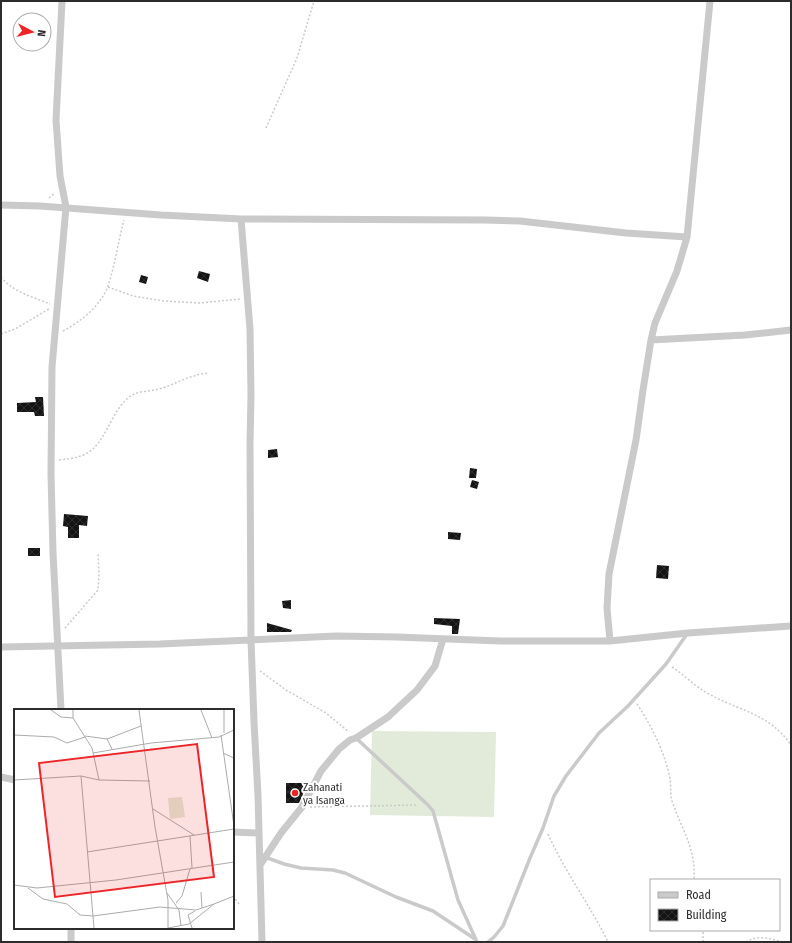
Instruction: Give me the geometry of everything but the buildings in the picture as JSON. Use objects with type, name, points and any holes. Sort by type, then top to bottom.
[{"type":"street","points":[[61,709],[53,553],[51,461],[52,367],[66,207],[57,147],[56,120],[62,1]]},
{"type":"street","points":[[610,641],[608,608],[609,574],[636,440],[652,340],[656,323],[678,271],[687,237],[710,1]]},
{"type":"street","points":[[1,205],[66,207],[241,219],[520,221],[626,233],[687,237]]},
{"type":"street","points":[[241,219],[248,298],[251,395],[251,640],[262,942]]},
{"type":"street","points":[[652,340],[745,335],[791,330]]},
{"type":"street","points":[[1,647],[251,640],[336,636],[500,641],[610,641],[688,633],[791,626]]},
{"type":"street","points":[[260,866],[281,832],[301,808],[321,771],[339,749],[350,740],[356,738],[388,717],[417,690],[435,666],[443,639]]},
{"type":"street","points":[[1,777],[14,780]]},
{"type":"street","points":[[234,832],[259,833]]},
{"type":"street","points":[[71,929],[71,942]]},
{"type":"lane","points":[[488,942],[503,926],[544,825],[554,796],[566,776],[599,733],[634,699],[666,664],[688,633]]},
{"type":"lane","points":[[356,738],[433,811],[458,900],[477,941]]},
{"type":"lane","points":[[265,857],[301,868],[333,870],[358,878],[396,897],[433,911],[477,941]]},
{"type":"path","points":[[266,128],[297,58],[314,1]]},
{"type":"path","points":[[40,206],[62,187]]},
{"type":"path","points":[[55,336],[73,326],[100,300],[107,287],[126,212]]},
{"type":"path","points":[[1,277],[14,289],[53,306],[15,329],[1,334]]},
{"type":"path","points":[[107,287],[133,296],[164,301],[200,303],[248,298]]},
{"type":"path","points":[[51,461],[73,459],[94,449],[103,438],[121,405],[129,397],[135,394],[159,390],[194,376],[209,373]]},
{"type":"path","points":[[57,638],[75,615],[90,601],[98,590],[98,554]]},
{"type":"path","points":[[666,664],[678,670],[696,686],[708,694],[743,709],[770,723],[784,736],[790,745]]},
{"type":"path","points":[[252,665],[286,690],[326,713],[356,738]]},
{"type":"path","points":[[634,699],[652,728],[667,767],[671,781],[672,803],[691,847],[695,868],[694,879]]},
{"type":"path","points":[[301,808],[336,805],[428,805]]},
{"type":"path","points":[[544,825],[554,848],[598,922],[608,942]]},
{"type":"path","points":[[234,897],[240,904]]},
{"type":"path","points":[[703,931],[703,942]]},
{"type":"path","points":[[746,942],[760,937],[783,942]]},
{"type":"green space","points":[[372,731],[496,732],[494,817],[370,815]]},
{"type":"place","name":"Zahanati ya Isanga","points":[[295,793]]}]
